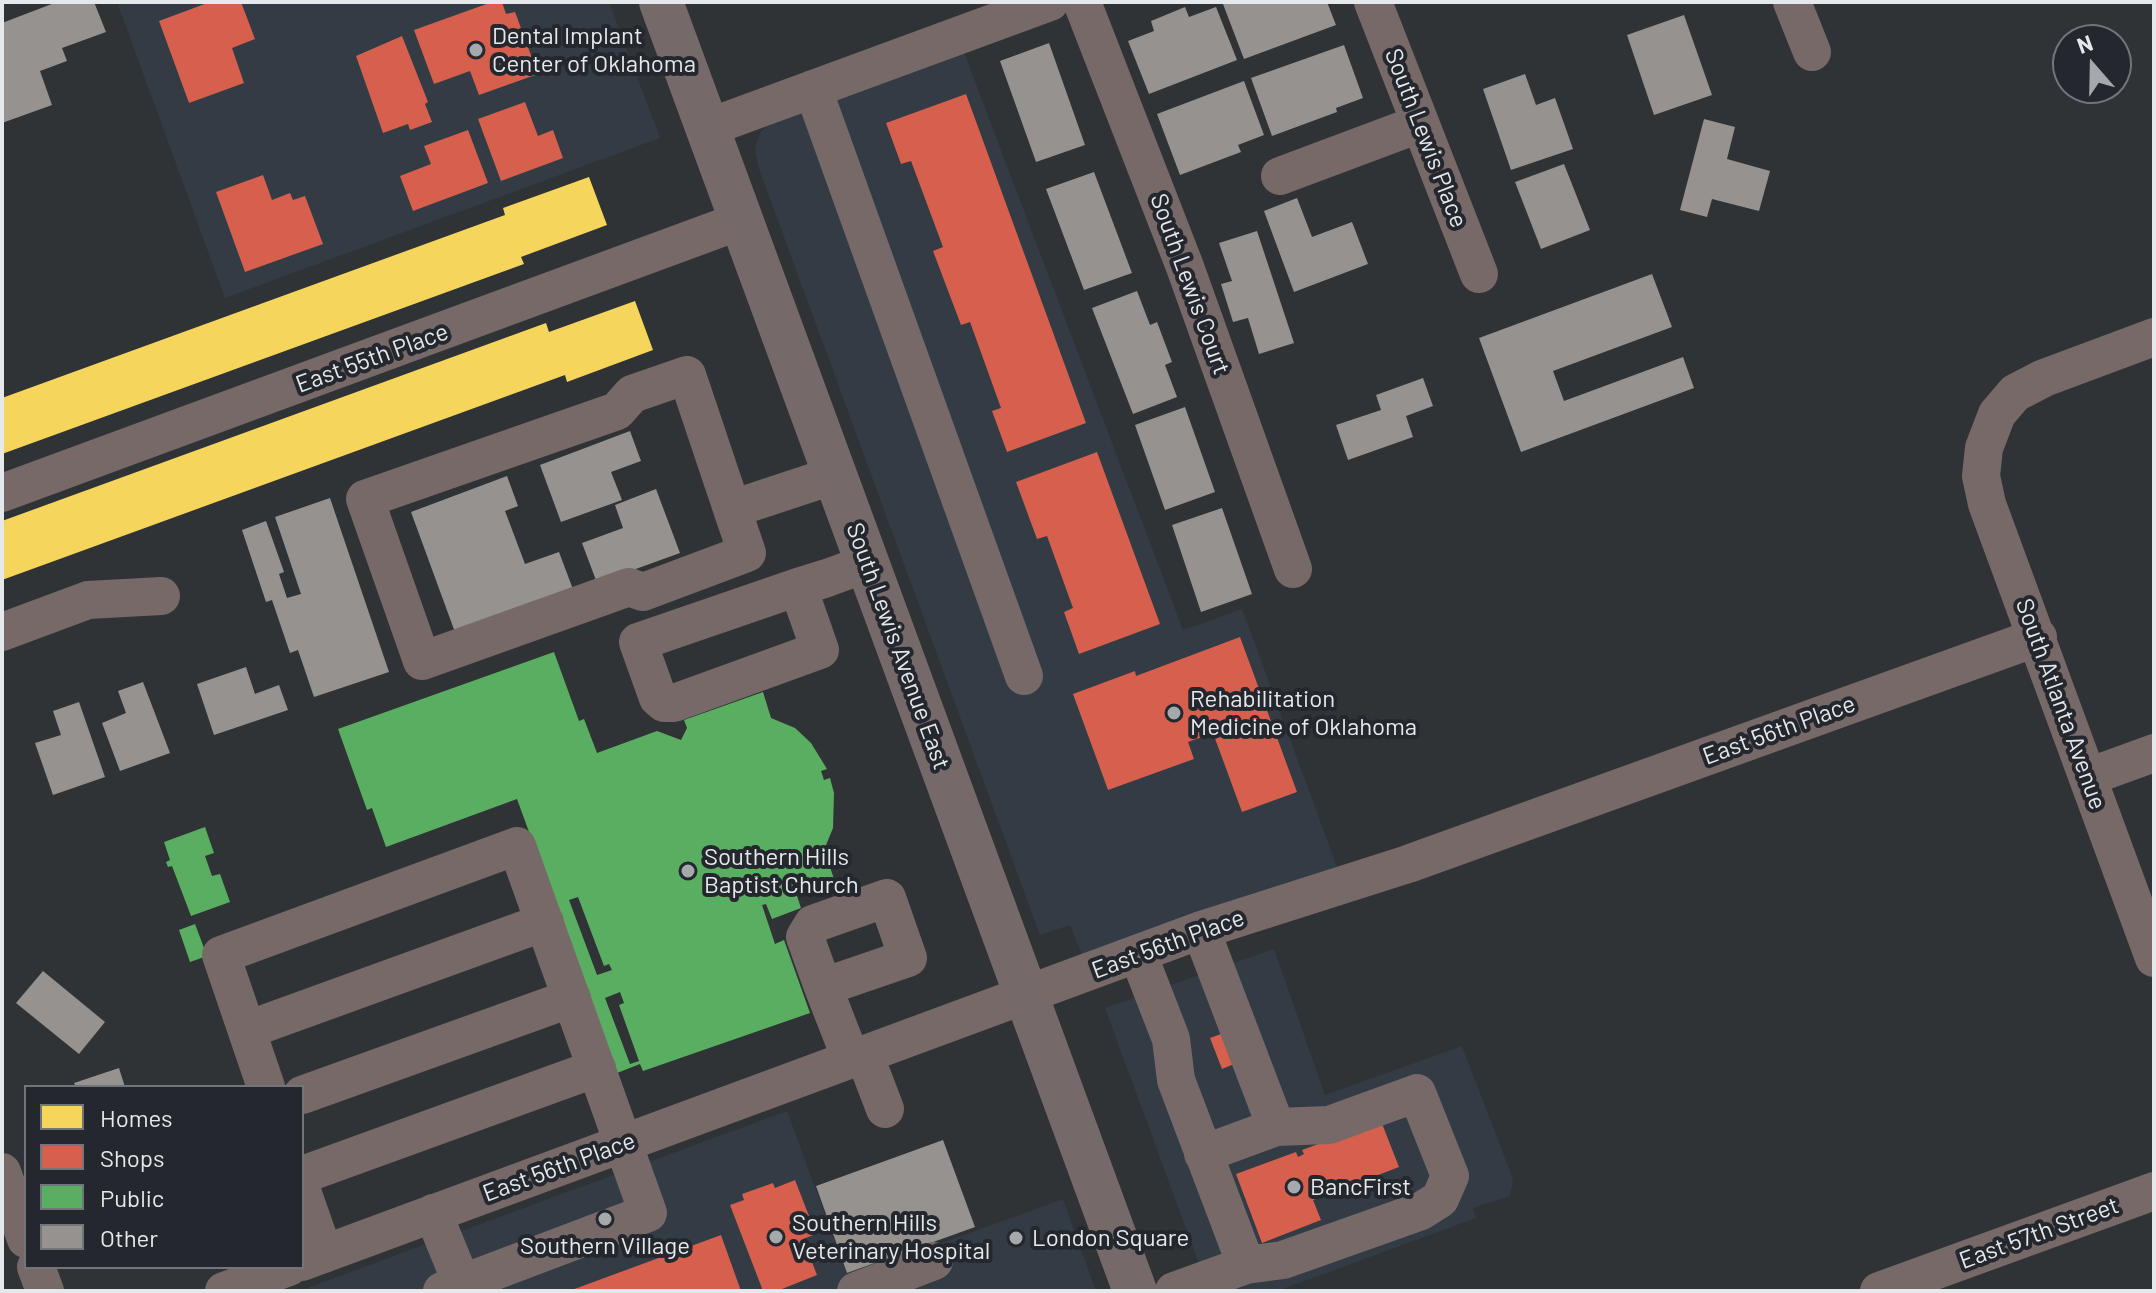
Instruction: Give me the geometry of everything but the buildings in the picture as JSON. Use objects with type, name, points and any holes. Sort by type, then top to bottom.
[{"type":"main road","name":"South Lewis Avenue East","points":[[661,2],[1135,1291]]},
{"type":"street","points":[[707,128],[1050,2]]},
{"type":"street","name":"South Lewis Court","points":[[1082,2],[1185,267],[1293,569]]},
{"type":"street","name":"South Lewis Place","points":[[1373,2],[1479,274]]},
{"type":"street","points":[[1792,2],[1812,52]]},
{"type":"street","points":[[813,89],[1024,676]]},
{"type":"street","points":[[1280,176],[1419,124]]},
{"type":"street","name":"East 55th Place","points":[[2,493],[740,221]]},
{"type":"street","name":"South Atlanta Avenue","points":[[2154,337],[2044,378],[2015,393],[1997,414],[1984,448],[1981,476],[1987,504],[2154,958]]},
{"type":"street","points":[[687,375],[732,509],[747,553],[643,592],[629,587],[422,661],[365,499],[617,411],[632,394],[687,375]]},
{"type":"street","points":[[732,509],[835,475]]},
{"type":"street","points":[[798,587],[868,563]]},
{"type":"street","points":[[2,632],[88,600],[161,596]]},
{"type":"street","name":"East 56th Place","points":[[304,1262],[1201,930],[1408,864],[2038,637]]},
{"type":"street","points":[[2088,777],[2154,753]]},
{"type":"street","points":[[265,1085],[221,955],[517,846],[648,1213],[452,1287],[433,1213]]},
{"type":"street","points":[[247,1030],[545,922]]},
{"type":"street","points":[[1201,930],[1276,1127]]},
{"type":"street","points":[[1138,954],[1171,1039],[1176,1080],[1246,1265]]},
{"type":"street","points":[[823,987],[885,1109]]},
{"type":"street","points":[[304,1094],[572,998]]},
{"type":"street","points":[[304,1174],[597,1068]]},
{"type":"street","points":[[1174,1291],[1246,1265],[1283,1260],[1421,1211],[1440,1199],[1450,1176],[1417,1093],[1329,1125],[1276,1127],[1203,1154]]},
{"type":"street","points":[[2,1172],[24,1233]]},
{"type":"street","name":"East 57th Street","points":[[1879,1291],[2154,1191]]},
{"type":"street","points":[[856,1291],[934,1261]]},
{"type":"street","points":[[37,1269],[45,1291]]},
{"type":"street","name":"East 56th Place","points":[[224,1291],[285,1269]]},
{"type":"street","points":[[301,1291],[302,1269]]},
{"type":"shaded area","points":[[117,2],[609,2],[660,138],[225,298]]},
{"type":"shaded area","points":[[963,50],[1183,630],[1242,609],[1337,867],[1084,960],[1070,925],[1040,935],[758,166],[755,148],[761,131],[775,120]]},
{"type":"shaded area","points":[[1274,949],[1325,1095],[1462,1046],[1513,1179],[1510,1196],[1473,1208],[1476,1218],[1277,1291],[1209,1291],[1105,1008]]},
{"type":"shaded area","points":[[787,1111],[848,1277],[1063,1199],[1096,1291],[299,1291]]},
{"type":"place","name":"Dental Implant Center of Oklahoma","points":[[476,50]]},
{"type":"place","name":"Rehabilitation Medicine of Oklahoma","points":[[1174,713]]},
{"type":"place","name":"Southern Hills Baptist Church","points":[[688,871]]},
{"type":"place","name":"BancFirst","points":[[1294,1187]]},
{"type":"place","name":"Southern Village","points":[[605,1219]]},
{"type":"place","name":"Southern Hills Veterinary Hospital","points":[[776,1237]]},
{"type":"place","name":"London Square","points":[[1016,1238]]}]
